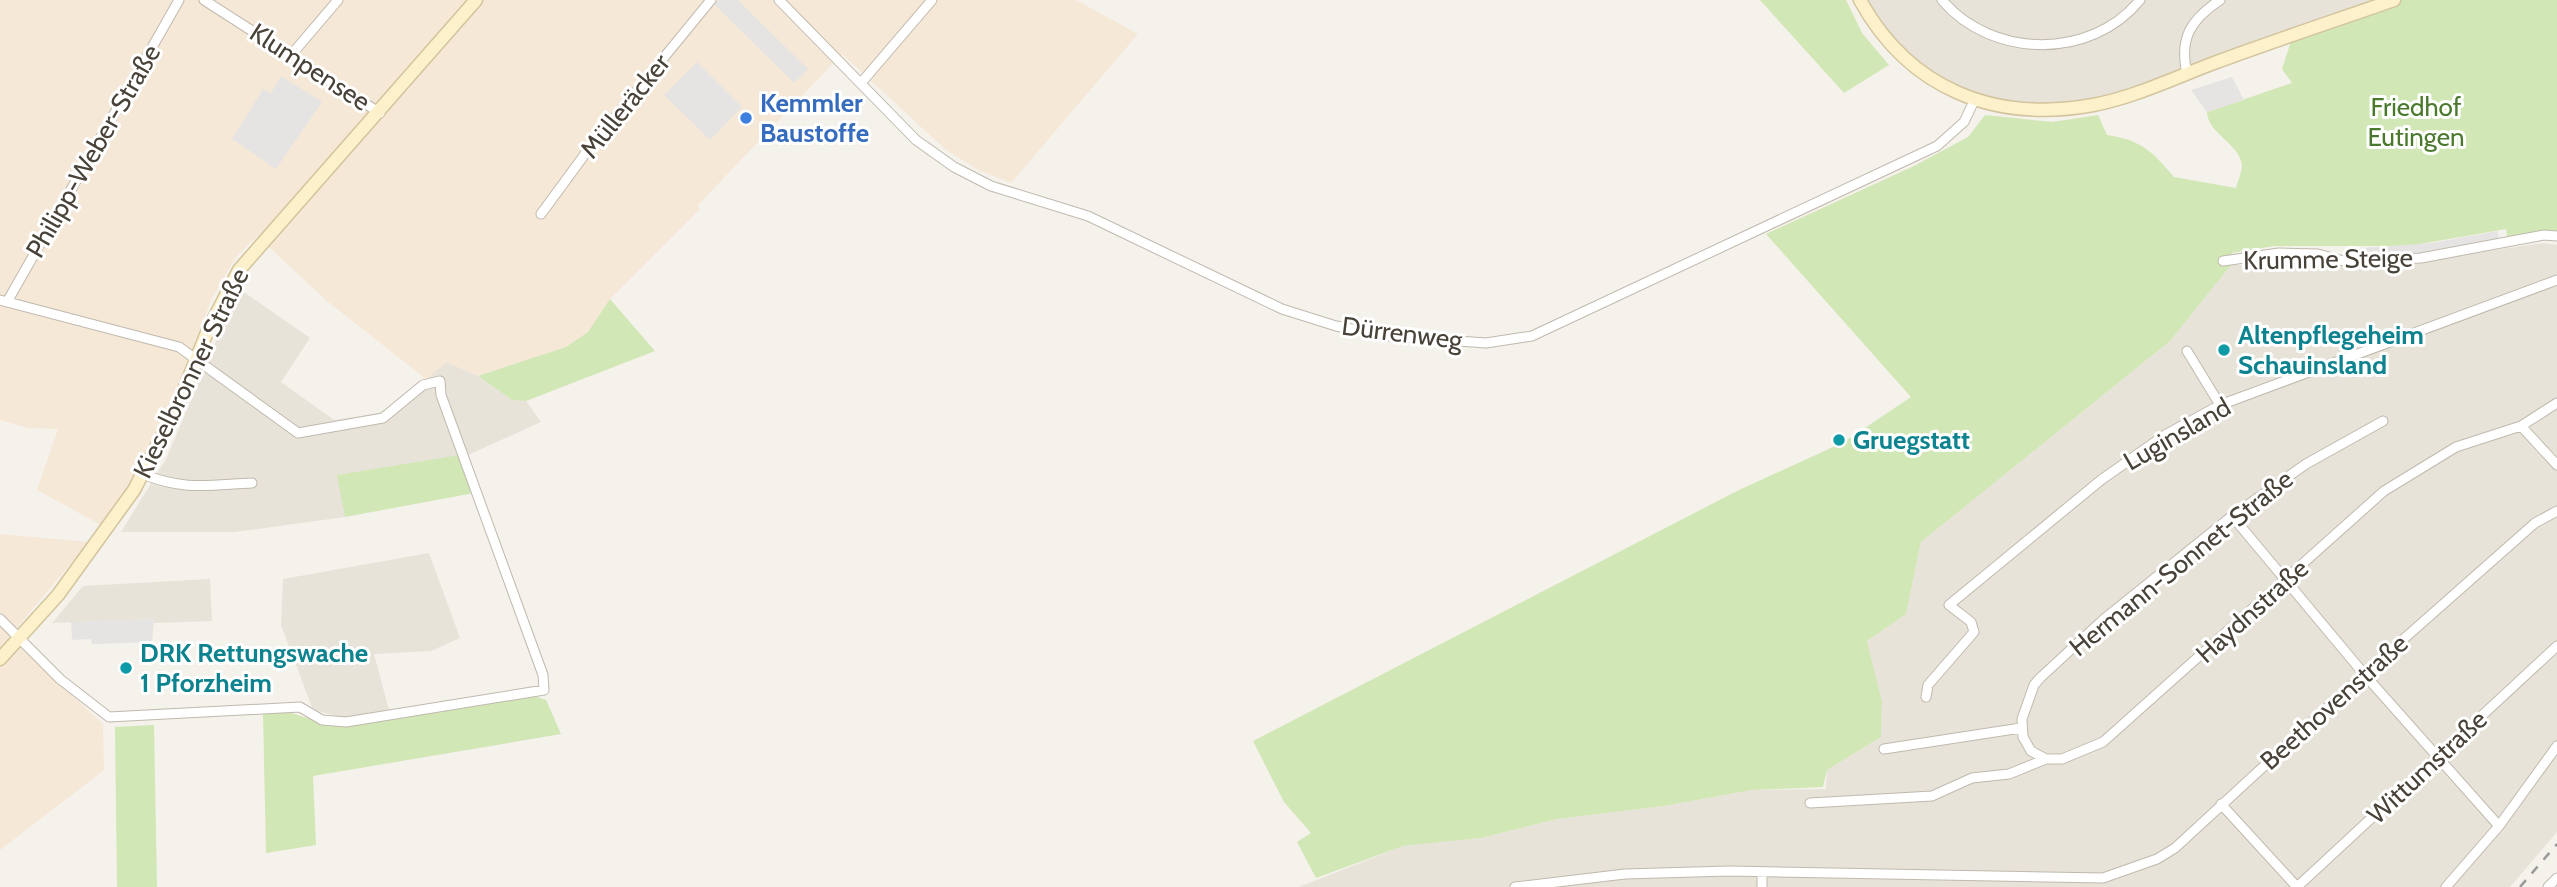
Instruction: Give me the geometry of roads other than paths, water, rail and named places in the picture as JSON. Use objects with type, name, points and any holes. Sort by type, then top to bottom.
[{"type":"street","name":"Philipp-Weber-Straße","points":[[3,301],[178,0]]},
{"type":"street","name":"Klumpensee","points":[[204,0],[292,54],[380,113]]},
{"type":"street","points":[[292,54],[338,0]]},
{"type":"street","name":"Kieselbronner Straße","points":[[0,659],[20,639],[99,541],[143,474],[239,270],[259,244],[380,113],[476,0]]},
{"type":"street","name":"Mülleräcker","points":[[541,214],[588,150],[711,0]]},
{"type":"street","name":"Dürrenweg","points":[[779,0],[916,140],[954,167],[991,187],[1088,216],[1282,309],[1336,326],[1389,336],[1486,343],[1532,335],[1937,146],[1964,122],[1975,99]]},
{"type":"street","points":[[861,83],[932,0]]},
{"type":"street","points":[[1860,0],[1886,42],[1923,74],[1975,99],[2006,108],[2064,109],[2096,104],[2187,74],[2394,0]]},
{"type":"street","points":[[1942,0],[1953,13],[1989,34],[2029,45],[2052,46],[2096,34],[2127,16],[2140,0]]},
{"type":"street","points":[[2187,74],[2183,59],[2185,36],[2197,17],[2220,0]]},
{"type":"street","name":"Krumme Steige","points":[[2223,261],[2279,253],[2318,254],[2347,262],[2421,258],[2544,235],[2557,236]]},
{"type":"street","name":"Luginsland","points":[[1926,697],[1928,685],[1974,632],[1974,625],[1949,605],[2101,480],[2165,435],[2220,405],[2557,280]]},
{"type":"street","points":[[0,620],[60,679],[109,717],[300,707],[322,720],[346,722],[544,690],[543,675],[441,395],[440,381],[424,385],[383,418],[298,433],[179,347],[3,301]]},
{"type":"street","points":[[2188,351],[2220,405]]},
{"type":"street","name":"Haydnstraße","points":[[1810,803],[1932,796],[1972,778],[2009,774],[2046,759],[2062,760],[2103,742],[2384,491],[2456,447],[2521,426],[2557,403]]},
{"type":"street","name":"Hermann-Sonnet-Straße","points":[[2021,728],[2034,685],[2105,618],[2232,516],[2306,464],[2382,421]]},
{"type":"street","points":[[2521,426],[2557,465]]},
{"type":"street","points":[[143,474],[171,485],[185,487],[252,483]]},
{"type":"street","name":"Beethovenstraße","points":[[2105,883],[2175,848],[2364,674],[2535,523],[2557,511]]},
{"type":"street","points":[[2232,516],[2364,674],[2499,826]]},
{"type":"street","name":"Wittumstraße","points":[[2297,887],[2557,646]]},
{"type":"street","points":[[1884,749],[2021,728],[2031,751],[2046,759]]},
{"type":"street","points":[[2446,887],[2499,826],[2557,746]]},
{"type":"street","points":[[2221,804],[2297,887]]},
{"type":"street","points":[[1762,872],[1762,887]]},
{"type":"street","points":[[1515,887],[1625,874],[1762,872],[2105,883]]},
{"type":"street","points":[[2548,887],[2557,878]]},
{"type":"railway","points":[[2520,887],[2557,844]]},
{"type":"place","name":"Kemmler Baustoffe","points":[[746,118]]},
{"type":"place","name":"Altenpflegeheim Schauinsland","points":[[2224,350]]},
{"type":"place","name":"Gruegstatt","points":[[1839,440]]},
{"type":"place","name":"DRK Rettungswache 1 Pforzheim","points":[[126,668]]},
{"type":"park label","name":"Friedhof Eutingen","points":[[2416,122]]}]
